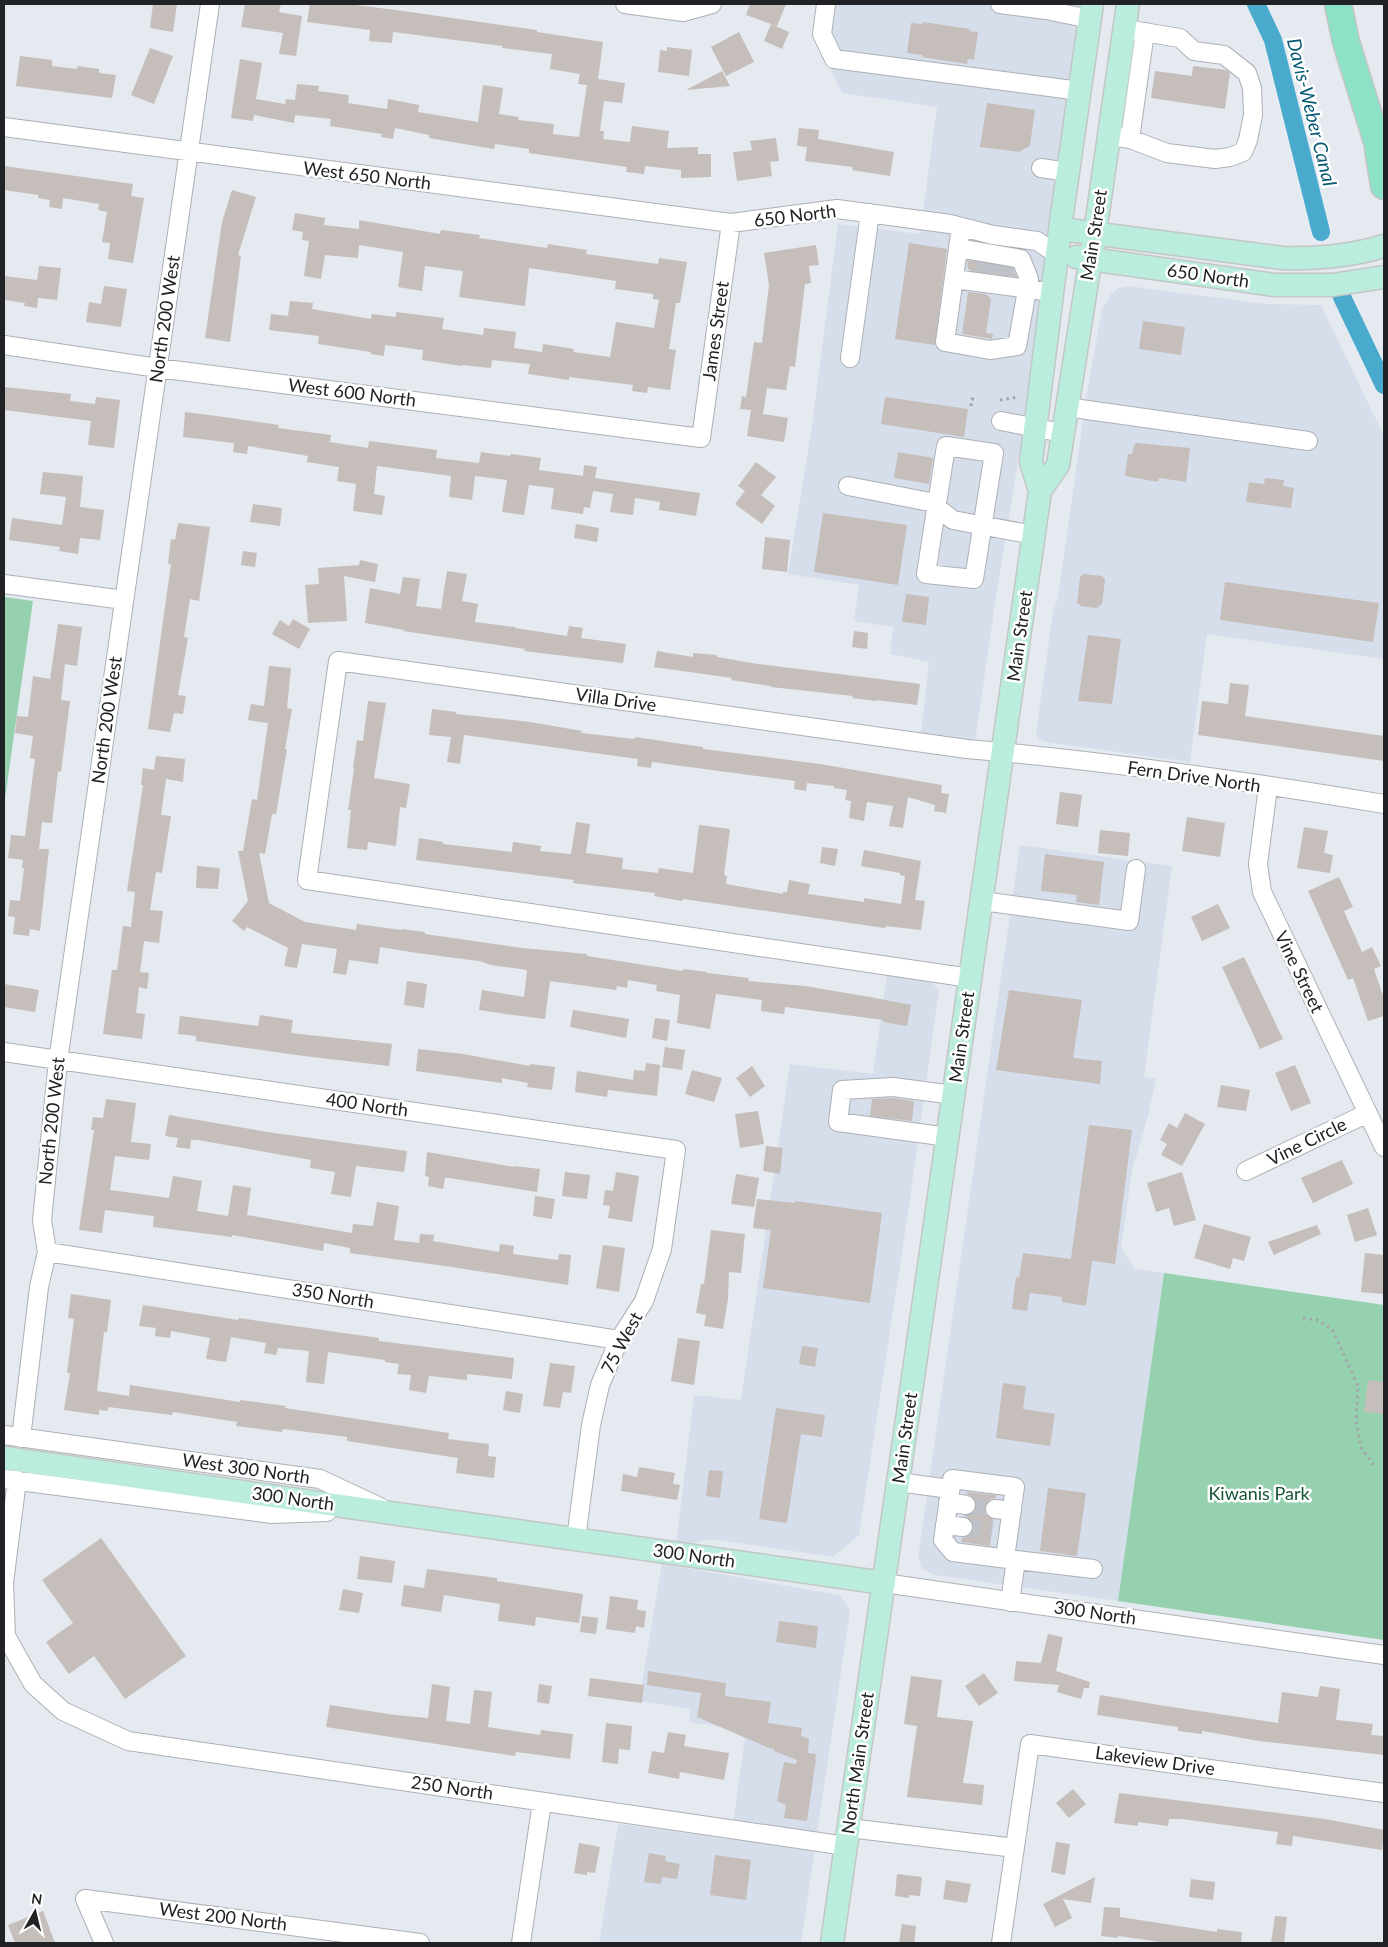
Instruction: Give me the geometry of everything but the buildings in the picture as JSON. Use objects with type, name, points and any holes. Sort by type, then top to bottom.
[{"type":"highway","points":[[1338,4],[1346,42],[1381,156],[1384,186]]},
{"type":"main road","name":"Main Street","points":[[1040,491],[1058,465],[1095,234],[1120,138],[1135,30],[1128,4]]},
{"type":"main road","name":"Main Street","points":[[884,1583],[1040,491],[1031,462],[1068,172],[1091,12]]},
{"type":"main road","name":"650 North","points":[[1061,229],[1283,258],[1322,258],[1381,247]]},
{"type":"main road","name":"650 North","points":[[1058,255],[1275,285],[1332,285],[1384,277]]},
{"type":"main road","name":"300 North","points":[[4,1458],[884,1583]]},
{"type":"main road","name":"North Main Street","points":[[832,1943],[884,1583]]},
{"type":"street","name":"North 200 West","points":[[21,1438],[39,1287],[47,1252],[42,1220],[58,1061],[210,4]]},
{"type":"street","points":[[624,4],[683,12],[712,4]]},
{"type":"street","points":[[826,4],[822,34],[834,58],[1080,91]]},
{"type":"street","points":[[1000,4],[1046,10],[1091,12]]},
{"type":"street","points":[[1120,138],[1167,154],[1215,159],[1230,157],[1243,152],[1248,140],[1252,114],[1252,88],[1248,72],[1224,55],[1194,51],[1180,38],[1135,30]]},
{"type":"street","name":"West 650 North","points":[[4,127],[731,224]]},
{"type":"street","points":[[1041,168],[1068,172]]},
{"type":"street","name":"650 North","points":[[731,224],[837,208],[1037,241],[1058,255]]},
{"type":"street","points":[[850,358],[870,213]]},
{"type":"street","name":"James Street","points":[[701,438],[731,224]]},
{"type":"street","points":[[954,279],[985,267],[1006,268],[1021,259],[1028,279],[1017,346],[990,350],[945,342],[961,227]]},
{"type":"street","points":[[1037,241],[1061,229]]},
{"type":"street","points":[[1006,268],[1015,238]]},
{"type":"street","points":[[958,248],[985,267],[1006,268],[1026,289],[1052,292]]},
{"type":"street","points":[[1020,333],[1046,338]]},
{"type":"street","name":"West 600 North","points":[[4,345],[158,368],[701,438]]},
{"type":"street","points":[[1066,407],[1308,441]]},
{"type":"street","points":[[1001,421],[1062,433]]},
{"type":"street","points":[[946,446],[994,453],[974,579],[926,574],[936,507],[946,446]]},
{"type":"street","points":[[848,486],[930,502],[953,520],[1034,535]]},
{"type":"street","points":[[4,584],[124,600]]},
{"type":"street","name":"Villa Drive","points":[[970,978],[307,880],[338,660],[967,749],[1003,752]]},
{"type":"street","name":"Fern Drive North","points":[[1003,752],[1384,804]]},
{"type":"street","name":"Vine Street","points":[[1268,787],[1258,864],[1262,892],[1384,1147]]},
{"type":"street","points":[[982,901],[1129,921],[1136,869]]},
{"type":"street","name":"400 North","points":[[4,1052],[676,1150]]},
{"type":"street","points":[[948,1137],[838,1122],[842,1090],[893,1086],[954,1095]]},
{"type":"street","name":"Vine Circle","points":[[1246,1171],[1368,1113]]},
{"type":"street","name":"75 West","points":[[576,1539],[593,1417],[600,1385],[620,1340],[644,1301],[662,1249],[676,1150]]},
{"type":"street","name":"350 North","points":[[47,1252],[620,1340]]},
{"type":"street","name":"West 300 North","points":[[4,1435],[320,1479],[392,1512]]},
{"type":"street","points":[[1010,1602],[1011,1559],[1000,1532],[1012,1511],[1015,1487],[952,1479],[955,1499],[945,1525],[943,1540],[953,1552],[1011,1559],[1093,1569]]},
{"type":"street","name":"West 300 North","points":[[10,1480],[272,1514],[308,1511],[392,1512]]},
{"type":"street","name":"250 North","points":[[10,1480],[4,1583],[6,1636],[33,1684],[63,1711],[128,1741],[542,1802],[848,1837]]},
{"type":"street","points":[[898,1482],[955,1499]]},
{"type":"street","points":[[994,1508],[1012,1511]]},
{"type":"street","points":[[945,1525],[963,1527]]},
{"type":"street","name":"300 North","points":[[884,1583],[1384,1654]]},
{"type":"street","name":"Lakeview Drive","points":[[1000,1943],[1030,1744],[1384,1793]]},
{"type":"street","points":[[521,1943],[542,1802]]},
{"type":"street","points":[[848,1837],[1014,1848]]},
{"type":"street","name":"West 200 North","points":[[104,1943],[85,1899],[420,1943]]},
{"type":"path","points":[[1000,400],[1019,397]]},
{"type":"path","points":[[971,406],[972,400],[978,400]]},
{"type":"path","points":[[1303,1318],[1317,1320],[1332,1329],[1358,1386],[1356,1421],[1361,1448],[1376,1468]]},
{"type":"shaded area","points":[[826,4],[1083,4],[1042,311],[975,741],[921,733],[929,662],[890,654],[893,627],[854,621],[859,585],[788,574],[812,426],[838,224],[920,234],[937,107],[842,93],[819,44]]},
{"type":"shaded area","points":[[1128,286],[1265,304],[1321,305],[1384,436],[1384,659],[1207,634],[1190,762],[1045,742],[1036,733],[1053,612],[1058,597],[1087,393],[1102,309],[1111,294],[1119,288]]},
{"type":"shaded area","points":[[1020,845],[1172,866],[1144,1077],[1156,1079],[1148,1116],[1132,1170],[1121,1248],[1135,1269],[1164,1273],[1118,1601],[935,1575],[922,1569],[918,1558]]},
{"type":"shaded area","points":[[887,974],[930,980],[939,990],[908,1213],[859,1535],[833,1557],[712,1539],[676,1546],[694,1395],[741,1400],[790,1064],[873,1074]]},
{"type":"shaded area","points":[[662,1564],[840,1595],[850,1611],[801,1943],[599,1943],[618,1824],[731,1839],[746,1730],[689,1722],[691,1709],[639,1701]]},
{"type":"green space","points":[[4,597],[33,601],[4,806]]},
{"type":"green space","name":"Kiwanis Park","points":[[1164,1273],[1384,1305],[1384,1640],[1118,1601]]},
{"type":"waterway","name":"Davis-Weber Canal","points":[[1256,4],[1273,40],[1321,232]]},
{"type":"waterway","name":"Davis-Weber Canal","points":[[1342,297],[1384,385]]},
{"type":"tunnel","points":[[983,258],[988,274]]},
{"type":"tunnel","points":[[1002,261],[1006,277]]},
{"type":"tunnel","points":[[966,1505],[995,1509]]},
{"type":"tunnel","points":[[963,1527],[992,1531]]}]
